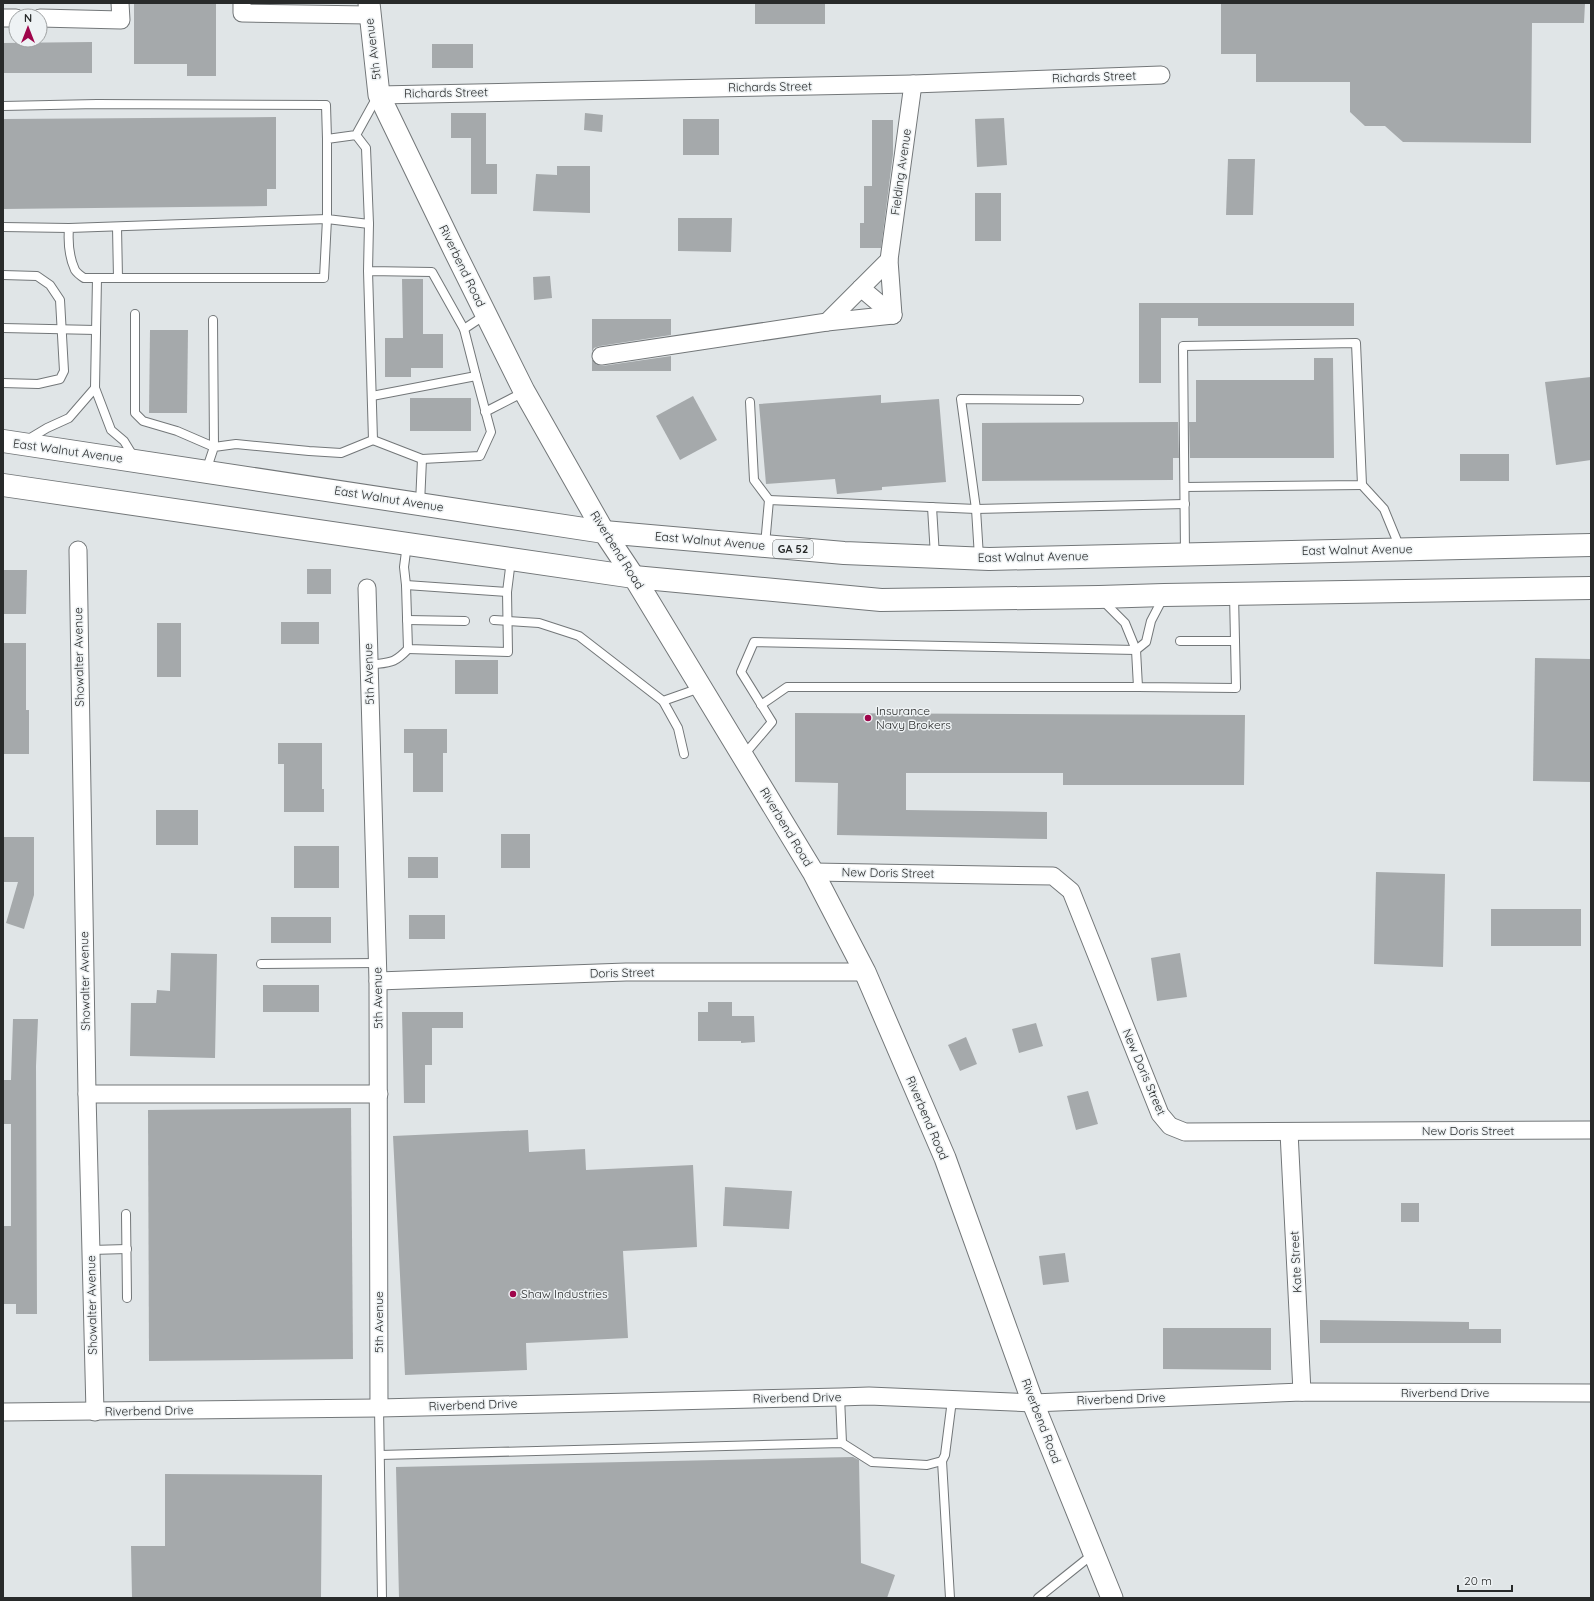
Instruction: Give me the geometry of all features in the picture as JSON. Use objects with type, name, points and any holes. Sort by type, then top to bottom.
[{"type":"main road","name":"East Walnut Avenue","points":[[12,442],[604,532],[844,553],[979,558],[1591,545]]},
{"type":"main road","points":[[3,485],[634,577],[881,600],[1591,588]]},
{"type":"street","points":[[48,18],[120,20],[120,3]]},
{"type":"street","points":[[242,3],[242,13],[369,9]]},
{"type":"street","name":"5th Avenue","points":[[369,9],[379,95]]},
{"type":"street","name":"Richards Street","points":[[379,95],[913,84],[1161,75]]},
{"type":"street","name":"Fielding Avenue","points":[[893,315],[889,260],[913,84]]},
{"type":"street","name":"Riverbend Road","points":[[379,95],[524,392],[604,532],[634,577],[813,872],[865,972],[945,1158],[1033,1403],[1112,1598]]},
{"type":"street","points":[[827,322],[889,260]]},
{"type":"street","points":[[862,288],[893,315]]},
{"type":"street","points":[[601,356],[827,322],[893,315]]},
{"type":"street","name":"Showalter Avenue","points":[[78,550],[87,1094],[95,1412]]},
{"type":"street","name":"5th Avenue","points":[[367,588],[378,963],[379,1408]]},
{"type":"street","name":"New Doris Street","points":[[813,872],[1053,876],[1071,890],[1160,1114],[1170,1126],[1185,1132],[1591,1130]]},
{"type":"street","name":"Doris Street","points":[[378,981],[626,972],[865,972]]},
{"type":"street","points":[[87,1094],[379,1094]]},
{"type":"street","name":"Kate Street","points":[[1289,1132],[1302,1392]]},
{"type":"street","name":"Riverbend Drive","points":[[3,1412],[379,1408],[840,1397],[1033,1403],[1302,1392],[1591,1394]]},
{"type":"lane","points":[[356,136],[379,95]]},
{"type":"lane","points":[[3,106],[97,104],[326,105],[327,219],[324,278],[84,278],[75,271],[70,255],[68,239],[69,228]]},
{"type":"lane","points":[[327,139],[356,136]]},
{"type":"lane","points":[[356,136],[366,148],[373,440]]},
{"type":"lane","points":[[3,227],[69,228],[327,219],[369,224]]},
{"type":"lane","points":[[117,226],[118,278]]},
{"type":"lane","points":[[135,314],[135,413],[143,421],[177,431],[214,447],[236,444],[341,452],[373,440],[422,459],[480,456],[491,432],[464,330],[432,272],[368,271]]},
{"type":"lane","points":[[3,275],[36,276],[50,285],[60,300],[64,371],[60,380],[38,384],[3,383]]},
{"type":"lane","points":[[97,278],[95,388],[111,430],[124,441],[136,461]]},
{"type":"lane","points":[[464,330],[486,314]]},
{"type":"lane","points":[[206,471],[214,447],[213,320]]},
{"type":"lane","points":[[3,328],[96,330]]},
{"type":"lane","points":[[1185,554],[1183,346],[1356,343],[1362,485],[1384,509],[1401,550]]},
{"type":"lane","points":[[372,396],[476,376]]},
{"type":"lane","points":[[12,442],[69,418],[95,388]]},
{"type":"lane","points":[[485,412],[524,392]]},
{"type":"lane","points":[[979,558],[976,508],[961,399],[1079,400]]},
{"type":"lane","points":[[750,402],[754,480],[769,500],[765,546]]},
{"type":"lane","points":[[420,504],[422,459]]},
{"type":"lane","points":[[1185,487],[1362,485]]},
{"type":"lane","points":[[769,500],[976,508],[1185,504]]},
{"type":"lane","points":[[932,507],[935,556]]},
{"type":"lane","points":[[407,544],[404,567],[408,649]]},
{"type":"lane","points":[[369,664],[390,662],[398,659],[408,649],[508,652],[507,592],[512,559]]},
{"type":"lane","points":[[406,585],[507,592]]},
{"type":"lane","points":[[761,705],[787,687],[1236,688],[1234,594]]},
{"type":"lane","points":[[743,757],[772,722],[741,672],[754,642],[1136,650],[1146,642],[1151,621],[1164,595]]},
{"type":"lane","points":[[1099,597],[1125,623],[1136,650],[1138,687]]},
{"type":"lane","points":[[407,620],[465,621]]},
{"type":"lane","points":[[494,620],[539,623],[579,636],[663,701],[678,728],[684,754]]},
{"type":"lane","points":[[1180,641],[1235,641]]},
{"type":"lane","points":[[663,701],[701,688]]},
{"type":"lane","points":[[261,964],[378,963]]},
{"type":"lane","points":[[126,1214],[127,1298]]},
{"type":"lane","points":[[91,1250],[127,1249]]},
{"type":"lane","points":[[840,1397],[842,1444]]},
{"type":"lane","points":[[950,1598],[942,1494],[942,1460],[945,1455],[952,1400]]},
{"type":"lane","points":[[379,1408],[382,1598]]},
{"type":"lane","points":[[380,1455],[842,1444],[872,1462],[928,1465],[942,1460]]},
{"type":"lane","points":[[1038,1598],[1094,1553]]},
{"type":"building","points":[[134,3],[216,3],[216,76],[187,76],[187,64],[134,64]]},
{"type":"building","points":[[755,3],[825,3],[825,24],[755,24]]},
{"type":"building","points":[[1221,3],[1585,3],[1584,23],[1532,23],[1531,143],[1403,142],[1385,126],[1365,126],[1350,112],[1350,82],[1256,82],[1256,54],[1221,54]]},
{"type":"building","points":[[48,42],[92,42],[92,73],[3,73],[3,43],[8,43],[8,48],[48,48]]},
{"type":"building","points":[[432,44],[473,44],[473,68],[432,68]]},
{"type":"building","points":[[451,113],[486,113],[486,164],[497,164],[497,194],[471,194],[471,138],[451,138]]},
{"type":"building","points":[[585,113],[603,115],[602,132],[584,130]]},
{"type":"building","points":[[276,117],[276,189],[267,189],[267,206],[3,209],[3,119]]},
{"type":"building","points":[[1004,118],[1007,165],[977,167],[975,119]]},
{"type":"building","points":[[683,119],[719,119],[719,155],[683,155]]},
{"type":"building","points":[[872,120],[893,120],[893,154],[881,248],[860,248],[860,223],[864,223],[864,186],[872,186]]},
{"type":"building","points":[[1228,159],[1255,159],[1253,215],[1226,215]]},
{"type":"building","points":[[557,166],[590,166],[590,213],[533,211],[536,174],[557,175]]},
{"type":"building","points":[[975,193],[1001,193],[1001,241],[975,241]]},
{"type":"building","points":[[678,218],[732,218],[731,252],[678,251]]},
{"type":"building","points":[[550,276],[552,298],[534,300],[533,277]]},
{"type":"building","points":[[402,279],[423,279],[423,334],[443,334],[443,368],[411,368],[411,377],[385,377],[385,338],[403,338]]},
{"type":"building","points":[[1139,303],[1354,303],[1354,326],[1198,326],[1198,318],[1161,318],[1161,383],[1139,383]]},
{"type":"building","points":[[592,319],[671,319],[671,335],[600,346],[594,348],[592,352]]},
{"type":"building","points":[[150,330],[188,330],[187,413],[149,413]]},
{"type":"building","points":[[671,356],[671,371],[592,371],[592,359],[597,365],[602,366]]},
{"type":"building","points":[[1314,358],[1333,358],[1334,458],[1190,458],[1189,422],[1196,422],[1196,380],[1314,380]]},
{"type":"building","points":[[1591,377],[1591,460],[1556,465],[1545,382]]},
{"type":"building","points":[[881,395],[881,403],[939,399],[946,482],[882,487],[882,490],[837,494],[835,479],[766,484],[759,404]]},
{"type":"building","points":[[693,396],[717,440],[680,460],[656,416]]},
{"type":"building","points":[[410,398],[471,398],[471,431],[410,431]]},
{"type":"building","points":[[1178,422],[1179,458],[1173,458],[1173,480],[982,481],[982,423]]},
{"type":"building","points":[[1460,454],[1509,454],[1509,481],[1460,481]]},
{"type":"building","points":[[307,569],[331,569],[331,594],[307,594]]},
{"type":"building","points":[[3,570],[27,570],[26,614],[3,614]]},
{"type":"building","points":[[281,622],[319,622],[319,644],[281,644]]},
{"type":"building","points":[[157,623],[181,623],[181,677],[157,677]]},
{"type":"building","points":[[3,643],[26,643],[26,710],[29,710],[29,754],[3,754]]},
{"type":"building","points":[[1535,658],[1591,659],[1591,782],[1533,781]]},
{"type":"building","points":[[455,660],[498,660],[498,694],[455,694]]},
{"type":"building","points":[[795,713],[1245,715],[1244,785],[1063,785],[1063,773],[906,773],[906,810],[1047,812],[1047,839],[837,835],[838,783],[795,782]]},
{"type":"building","points":[[404,729],[447,729],[447,753],[443,753],[443,792],[413,792],[413,753],[404,753]]},
{"type":"building","points":[[278,743],[322,743],[322,789],[324,789],[324,812],[284,812],[284,764],[278,764]]},
{"type":"building","points":[[156,810],[198,810],[198,845],[156,845]]},
{"type":"building","points":[[501,834],[530,834],[530,868],[501,868]]},
{"type":"building","points":[[3,837],[34,837],[34,895],[24,929],[6,923],[18,882],[3,882]]},
{"type":"building","points":[[294,846],[339,846],[339,888],[294,888]]},
{"type":"building","points":[[408,857],[438,857],[438,878],[408,878]]},
{"type":"building","points":[[1376,872],[1445,874],[1443,967],[1374,964]]},
{"type":"building","points":[[1491,909],[1581,909],[1581,946],[1491,946]]},
{"type":"building","points":[[409,915],[445,915],[445,939],[409,939]]},
{"type":"building","points":[[271,917],[331,917],[331,943],[271,943]]},
{"type":"building","points":[[171,953],[217,954],[215,1058],[130,1056],[131,1003],[156,1003],[157,990],[170,991]]},
{"type":"building","points":[[1180,953],[1187,997],[1157,1001],[1151,958]]},
{"type":"building","points":[[263,985],[319,985],[319,1012],[263,1012]]},
{"type":"building","points":[[708,1002],[732,1002],[732,1016],[754,1016],[755,1042],[741,1043],[741,1041],[698,1041],[698,1012],[708,1012]]},
{"type":"building","points":[[402,1012],[463,1012],[463,1028],[432,1028],[432,1065],[425,1065],[425,1103],[404,1103]]},
{"type":"building","points":[[13,1019],[38,1019],[36,1066],[37,1314],[16,1314],[16,1304],[3,1304],[3,1226],[11,1226],[11,1124],[3,1124],[3,1080],[11,1080]]},
{"type":"building","points":[[1036,1023],[1043,1046],[1019,1053],[1012,1029]]},
{"type":"building","points":[[966,1037],[977,1064],[960,1071],[948,1045]]},
{"type":"building","points":[[1088,1091],[1098,1124],[1076,1130],[1067,1096]]},
{"type":"building","points":[[351,1108],[353,1359],[149,1361],[148,1110]]},
{"type":"building","name":"Shaw Industries","points":[[528,1130],[529,1152],[585,1149],[586,1170],[693,1165],[697,1247],[623,1251],[628,1338],[526,1343],[527,1370],[405,1375],[393,1136]]},
{"type":"building","points":[[725,1187],[792,1191],[789,1229],[723,1226]]},
{"type":"building","points":[[1401,1203],[1419,1203],[1419,1222],[1401,1222]]},
{"type":"building","points":[[1065,1253],[1069,1282],[1043,1285],[1039,1256]]},
{"type":"building","points":[[1320,1320],[1469,1322],[1469,1329],[1501,1329],[1501,1343],[1320,1343]]},
{"type":"building","points":[[1163,1328],[1271,1328],[1271,1370],[1163,1369]]},
{"type":"building","points":[[853,1457],[859,1460],[861,1563],[895,1575],[887,1598],[399,1598],[396,1467]]},
{"type":"building","points":[[165,1474],[322,1475],[321,1598],[132,1598],[131,1546],[165,1546]]},
{"type":"place","name":"Insurance Navy Brokers","points":[[868,718]]},
{"type":"place","name":"Shaw Industries","points":[[513,1294]]}]
